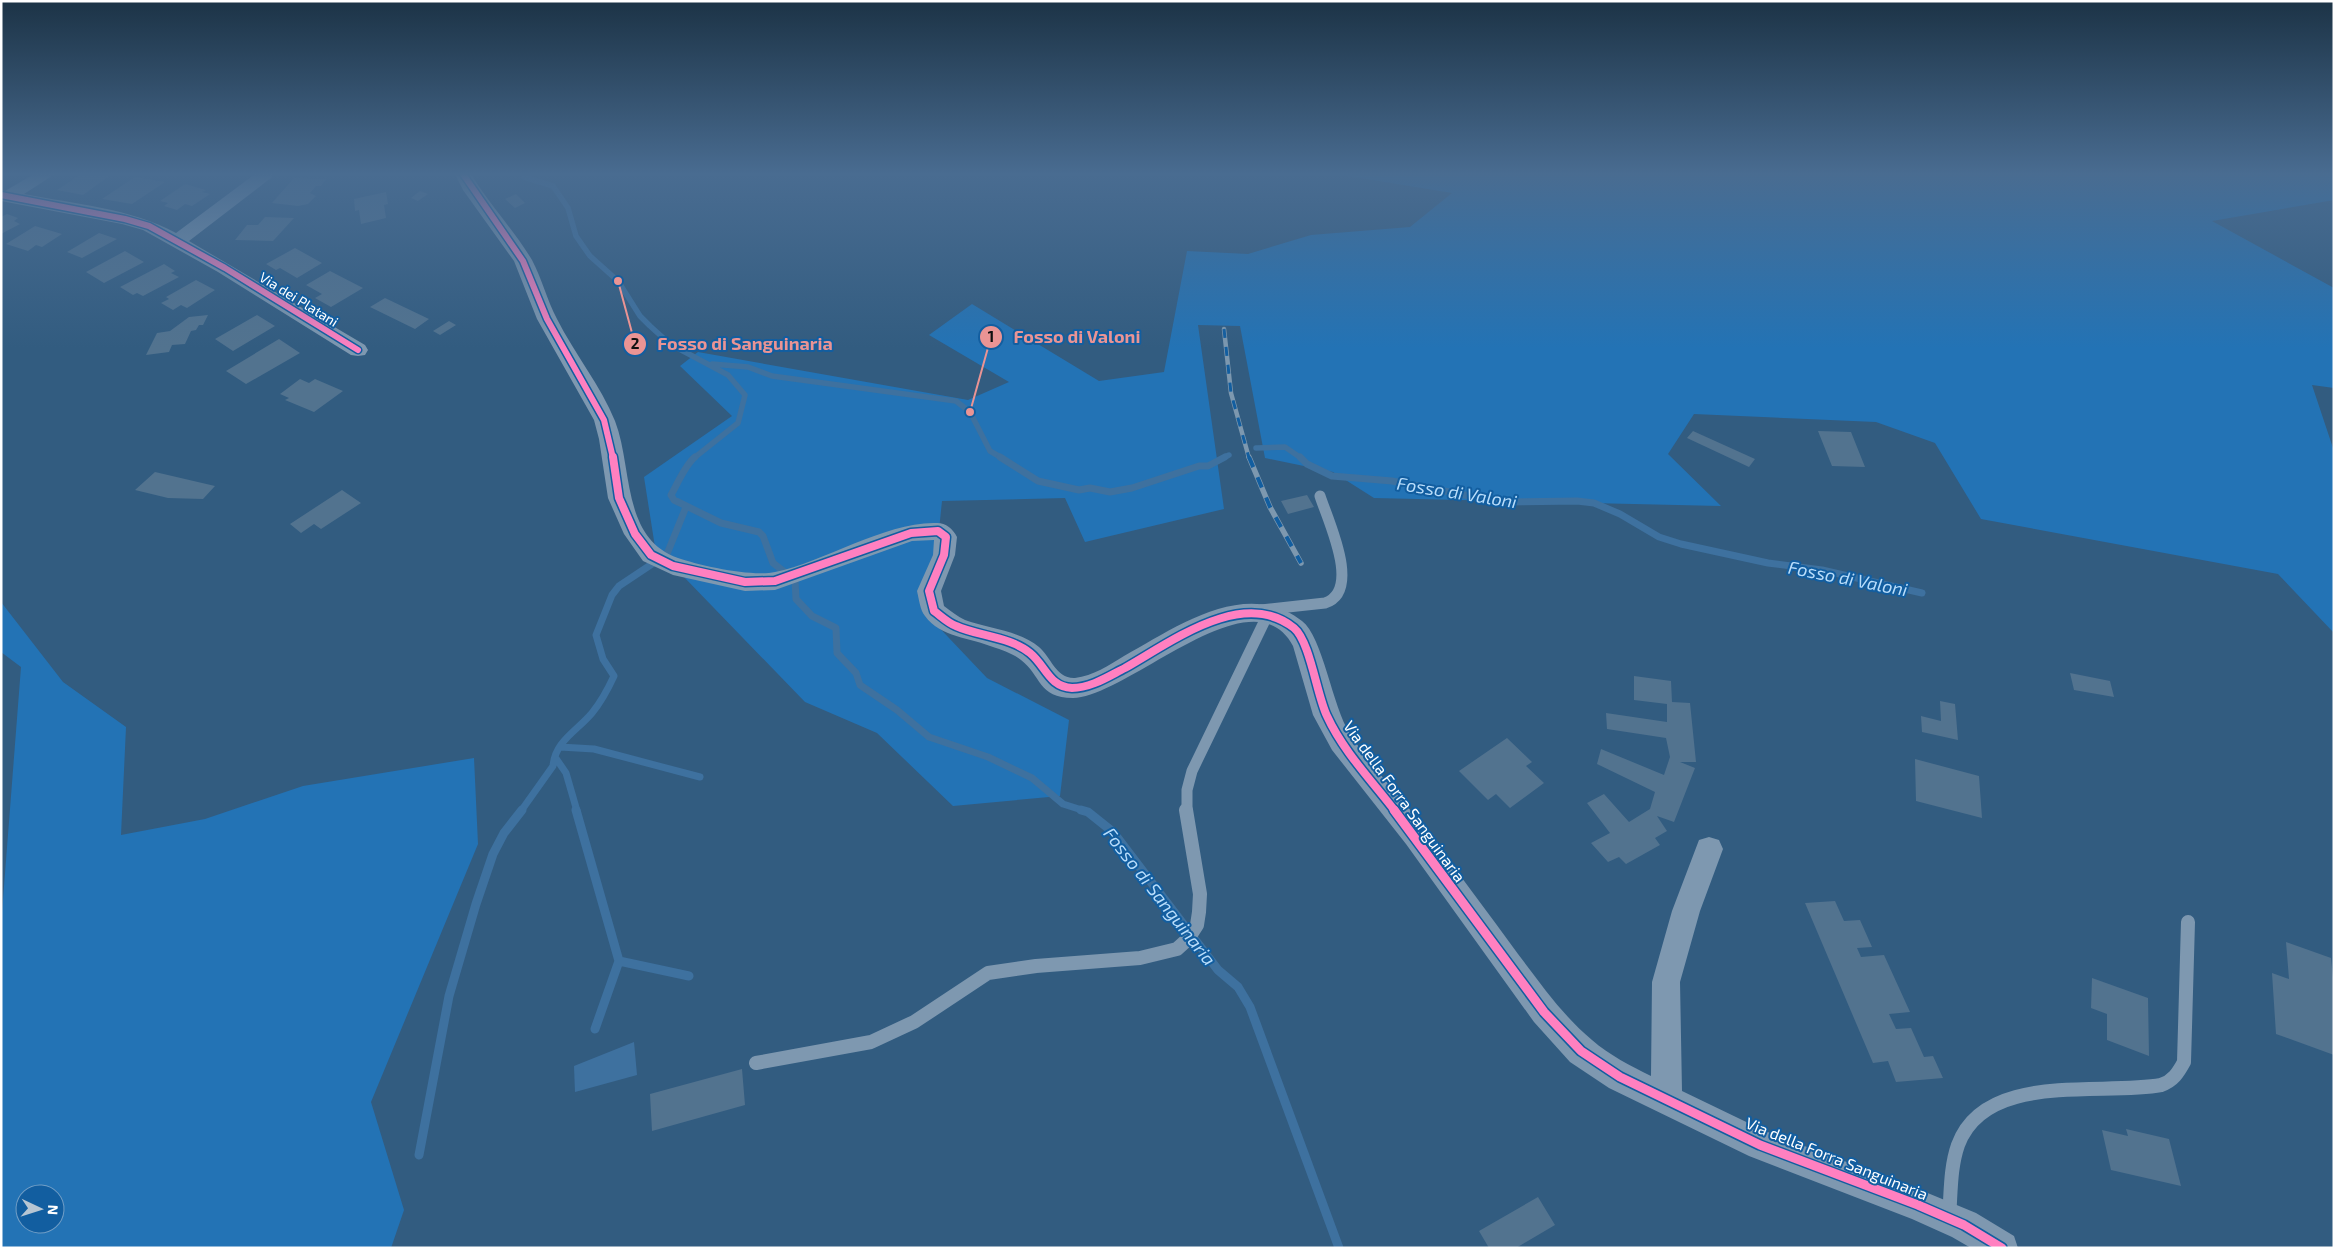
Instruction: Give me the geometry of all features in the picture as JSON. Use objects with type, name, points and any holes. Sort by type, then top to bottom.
[{"type":"street","name":"Via dei Platani","points":[[158,232],[177,241],[358,350]]},
{"type":"street","points":[[177,241],[188,232]]},
{"type":"street","name":"Via della Forra Sanguinaria","points":[[502,232],[523,261],[547,319],[604,420],[610,439],[619,498],[635,534],[651,554],[673,566],[745,582],[775,581],[911,533],[938,531],[946,537],[944,555],[929,591],[934,611],[955,626],[1000,640],[1030,653],[1050,679],[1062,687],[1075,688],[1101,681],[1195,630],[1227,616],[1261,614],[1280,619],[1296,629],[1305,646],[1326,715],[1341,742],[1414,836],[1544,1012],[1581,1051],[1620,1077],[1667,1098],[1760,1145],[1796,1157],[1949,1219],[2002,1248]]},
{"type":"street","points":[[1667,1098],[1665,1042],[1666,982],[1686,911],[1709,849]]},
{"type":"lane","points":[[756,1063],[871,1042],[914,1022],[988,973],[1036,966],[1140,958],[1177,949],[1188,939],[1197,925],[1200,894],[1186,807],[1187,790],[1192,770],[1261,614],[1285,606],[1332,602],[1337,596],[1344,578],[1320,496]]},
{"type":"lane","points":[[1949,1219],[1957,1149],[1965,1130],[1981,1111],[2007,1099],[2038,1093],[2155,1086],[2176,1079],[2184,1062],[2188,922]]},
{"type":"shaded area","points":[[1345,232],[2233,232],[2334,288],[2334,388],[2312,385],[2334,451],[2334,633],[2278,574],[1981,519],[1935,443],[1876,422],[1694,414],[1668,454],[1721,506],[1374,498],[1333,472],[1265,458],[1240,326],[1198,325],[1224,509],[1085,542],[1065,498],[942,501],[930,618],[987,678],[1069,720],[1060,796],[953,806],[877,733],[805,702],[655,547],[644,477],[732,416],[680,366],[698,352],[968,400],[1009,382],[929,335],[972,304],[1099,381],[1164,372],[1187,251],[1248,254],[1311,235]]},
{"type":"shaded area","points":[[1,602],[63,682],[126,727],[121,835],[205,819],[303,786],[474,758],[478,844],[371,1102],[404,1210],[391,1248],[1,1248],[1,925],[21,667],[1,652]]},
{"type":"shaded area","points":[[634,1042],[637,1075],[575,1092],[574,1066]]},
{"type":"building","points":[[25,232],[62,234],[42,247],[36,245],[28,251],[6,244]]},
{"type":"building","points":[[241,232],[281,232],[273,241],[235,240]]},
{"type":"building","points":[[99,233],[117,239],[82,258],[67,252]]},
{"type":"building","points":[[295,248],[322,263],[297,278],[280,268],[276,270],[266,264]]},
{"type":"building","points":[[125,251],[144,262],[104,283],[86,272]]},
{"type":"building","points":[[164,264],[175,271],[171,273],[179,277],[143,296],[137,293],[133,295],[120,287]]},
{"type":"building","points":[[330,271],[363,288],[331,307],[315,298],[322,294],[306,285]]},
{"type":"building","points":[[196,280],[215,290],[187,308],[181,305],[173,310],[161,303],[169,299],[166,297]]},
{"type":"building","points":[[385,298],[429,319],[415,329],[370,307]]},
{"type":"building","points":[[208,315],[203,325],[199,325],[196,330],[191,331],[185,344],[172,345],[169,352],[146,355],[157,333],[170,331],[189,317]]},
{"type":"building","points":[[257,315],[275,326],[233,351],[215,339]]},
{"type":"building","points":[[449,321],[456,325],[440,335],[433,331]]},
{"type":"building","points":[[279,339],[300,353],[246,384],[226,371]]},
{"type":"building","points":[[300,379],[309,383],[315,379],[343,391],[314,412],[285,400],[289,398],[280,394]]},
{"type":"building","points":[[1693,431],[1755,459],[1749,467],[1687,438]]},
{"type":"building","points":[[1818,431],[1851,432],[1865,467],[1832,466]]},
{"type":"building","points":[[155,472],[215,486],[203,499],[168,498],[135,490]]},
{"type":"building","points":[[342,490],[361,503],[321,529],[314,524],[301,533],[290,524]]},
{"type":"building","points":[[1307,495],[1314,507],[1288,514],[1281,501]]},
{"type":"building","points":[[2070,673],[2110,681],[2114,697],[2074,690]]},
{"type":"building","points":[[1634,676],[1671,681],[1672,702],[1690,703],[1696,762],[1680,762],[1695,768],[1674,822],[1657,816],[1667,831],[1655,838],[1660,845],[1626,864],[1619,857],[1608,862],[1591,843],[1610,833],[1587,803],[1604,794],[1629,822],[1650,809],[1655,792],[1597,764],[1601,749],[1664,775],[1670,757],[1666,738],[1607,729],[1606,713],[1667,722],[1667,704],[1634,700]]},
{"type":"building","points":[[1940,701],[1955,704],[1958,740],[1922,732],[1921,716],[1941,721]]},
{"type":"building","points":[[1507,738],[1532,762],[1526,766],[1544,783],[1510,808],[1496,794],[1488,800],[1459,771]]},
{"type":"building","points":[[1915,759],[1979,776],[1982,818],[1916,801]]},
{"type":"building","points":[[1835,901],[1844,921],[1860,920],[1872,947],[1857,948],[1861,957],[1884,955],[1910,1012],[1889,1014],[1896,1029],[1911,1028],[1924,1057],[1933,1056],[1943,1078],[1896,1082],[1888,1061],[1873,1063],[1805,903]]},
{"type":"building","points":[[2286,942],[2331,958],[2334,987],[2334,1055],[2276,1034],[2272,973],[2289,979]]},
{"type":"building","points":[[2092,978],[2148,998],[2149,1056],[2107,1040],[2107,1014],[2091,1008]]},
{"type":"building","points":[[742,1069],[745,1105],[652,1131],[650,1094]]},
{"type":"building","points":[[2126,1129],[2169,1139],[2181,1186],[2111,1170],[2102,1130],[2128,1136]]},
{"type":"building","points":[[1538,1197],[1555,1225],[1516,1248],[1489,1248],[1479,1231]]},
{"type":"waterway","name":"Fosso di Sanguinaria","points":[[575,232],[590,256],[618,281],[640,316],[650,326],[670,344],[728,375],[745,395],[738,423],[694,458]]},
{"type":"waterway","name":"Fosso di Valoni","points":[[712,364],[748,367],[772,376],[956,401],[970,412],[990,451],[1002,458]]},
{"type":"waterway","name":"Fosso di Valoni","points":[[1256,448],[1285,447],[1301,458]]},
{"type":"waterway","name":"Fosso di Valoni","points":[[1225,457],[1229,455]]},
{"type":"waterway","name":"Fosso di Sanguinaria","points":[[695,457],[685,469],[671,495],[674,500],[721,523],[759,532],[763,536],[773,563],[795,580],[796,599],[812,616],[836,628],[837,653],[856,673],[860,685],[897,710],[929,737],[988,757],[1032,778],[1063,804],[1085,811]]},
{"type":"waterway","name":"Fosso di Valoni","points":[[1000,457],[1038,481],[1079,490],[1090,488],[1110,492],[1132,488],[1199,466],[1208,466],[1225,457]]},
{"type":"waterway","name":"Fosso di Valoni","points":[[1301,458],[1307,464],[1332,476],[1392,481],[1501,502],[1577,501],[1594,503],[1620,514],[1659,537],[1681,544],[1768,563],[1822,570],[1922,593]]},
{"type":"waterway","points":[[555,757],[562,743],[595,709],[614,676],[603,659],[596,635],[612,595],[619,586],[667,554],[686,507]]},
{"type":"waterway","points":[[560,747],[594,749],[700,777]]},
{"type":"waterway","points":[[521,811],[553,766],[555,757]]},
{"type":"waterway","points":[[555,757],[566,773],[577,811]]},
{"type":"waterway","points":[[419,1155],[449,996],[476,904],[493,854],[504,833],[522,810]]},
{"type":"waterway","points":[[576,810],[619,961]]},
{"type":"waterway","name":"Fosso di Sanguinaria","points":[[1081,810],[1088,812],[1113,832],[1218,970],[1238,987],[1250,1007],[1339,1248]]},
{"type":"waterway","points":[[595,1029],[619,961]]},
{"type":"waterway","points":[[619,961],[689,976]]},
{"type":"railway","points":[[1224,329],[1231,393],[1249,458]]},
{"type":"railway","points":[[1249,457],[1270,507],[1301,563]]},
{"type":"cycle path","points":[[160,232],[225,268],[358,350]]},
{"type":"cycle path","points":[[502,232],[523,261],[547,319],[604,420],[610,439],[619,498],[635,534],[651,555],[673,566],[745,582],[775,581],[911,533],[938,531],[946,537],[944,555],[929,591],[934,611],[955,626],[1000,639],[1030,653],[1050,679],[1062,687],[1075,688],[1101,681],[1187,633],[1227,615],[1256,613],[1280,619],[1296,629],[1305,646],[1326,715],[1341,742],[1415,836],[1544,1012],[1581,1051],[1620,1077],[1760,1145],[1788,1154],[1918,1205],[1964,1225],[2002,1248]]},
{"type":"place","name":"Fosso di Sanguinaria","points":[[618,281]]},
{"type":"place","name":"Fosso di Valoni","points":[[970,412]]}]
